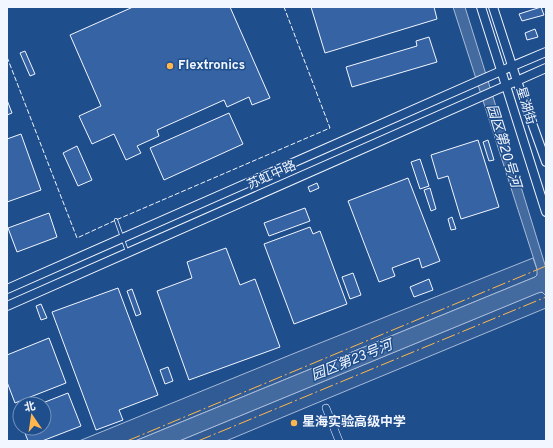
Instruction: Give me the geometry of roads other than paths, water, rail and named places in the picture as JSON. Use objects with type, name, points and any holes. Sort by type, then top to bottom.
[{"type":"main road","name":"星湖街","points":[[481,7],[546,212]]},
{"type":"main road","name":"星湖街","points":[[493,7],[517,81],[546,162]]},
{"type":"main road","name":"苏虹中路","points":[[7,289],[546,52]]},
{"type":"main road","name":"苏虹中路","points":[[7,306],[546,68]]},
{"type":"street","points":[[326,408],[339,441]]},
{"type":"lane","points":[[116,220],[127,253]]},
{"type":"water","points":[[453,7],[465,7],[508,145],[507,146],[516,178],[518,177],[546,268],[546,296],[542,292],[538,293],[179,441],[135,441],[537,275],[537,269]]},
{"type":"place","name":"Flextronics","points":[[170,66]]},
{"type":"place","name":"星海实验高级中学","points":[[294,423]]},
{"type":"water label","name":"园区第20号河","points":[[503,146]]},
{"type":"water label","name":"园区第23号河","points":[[352,361]]}]
